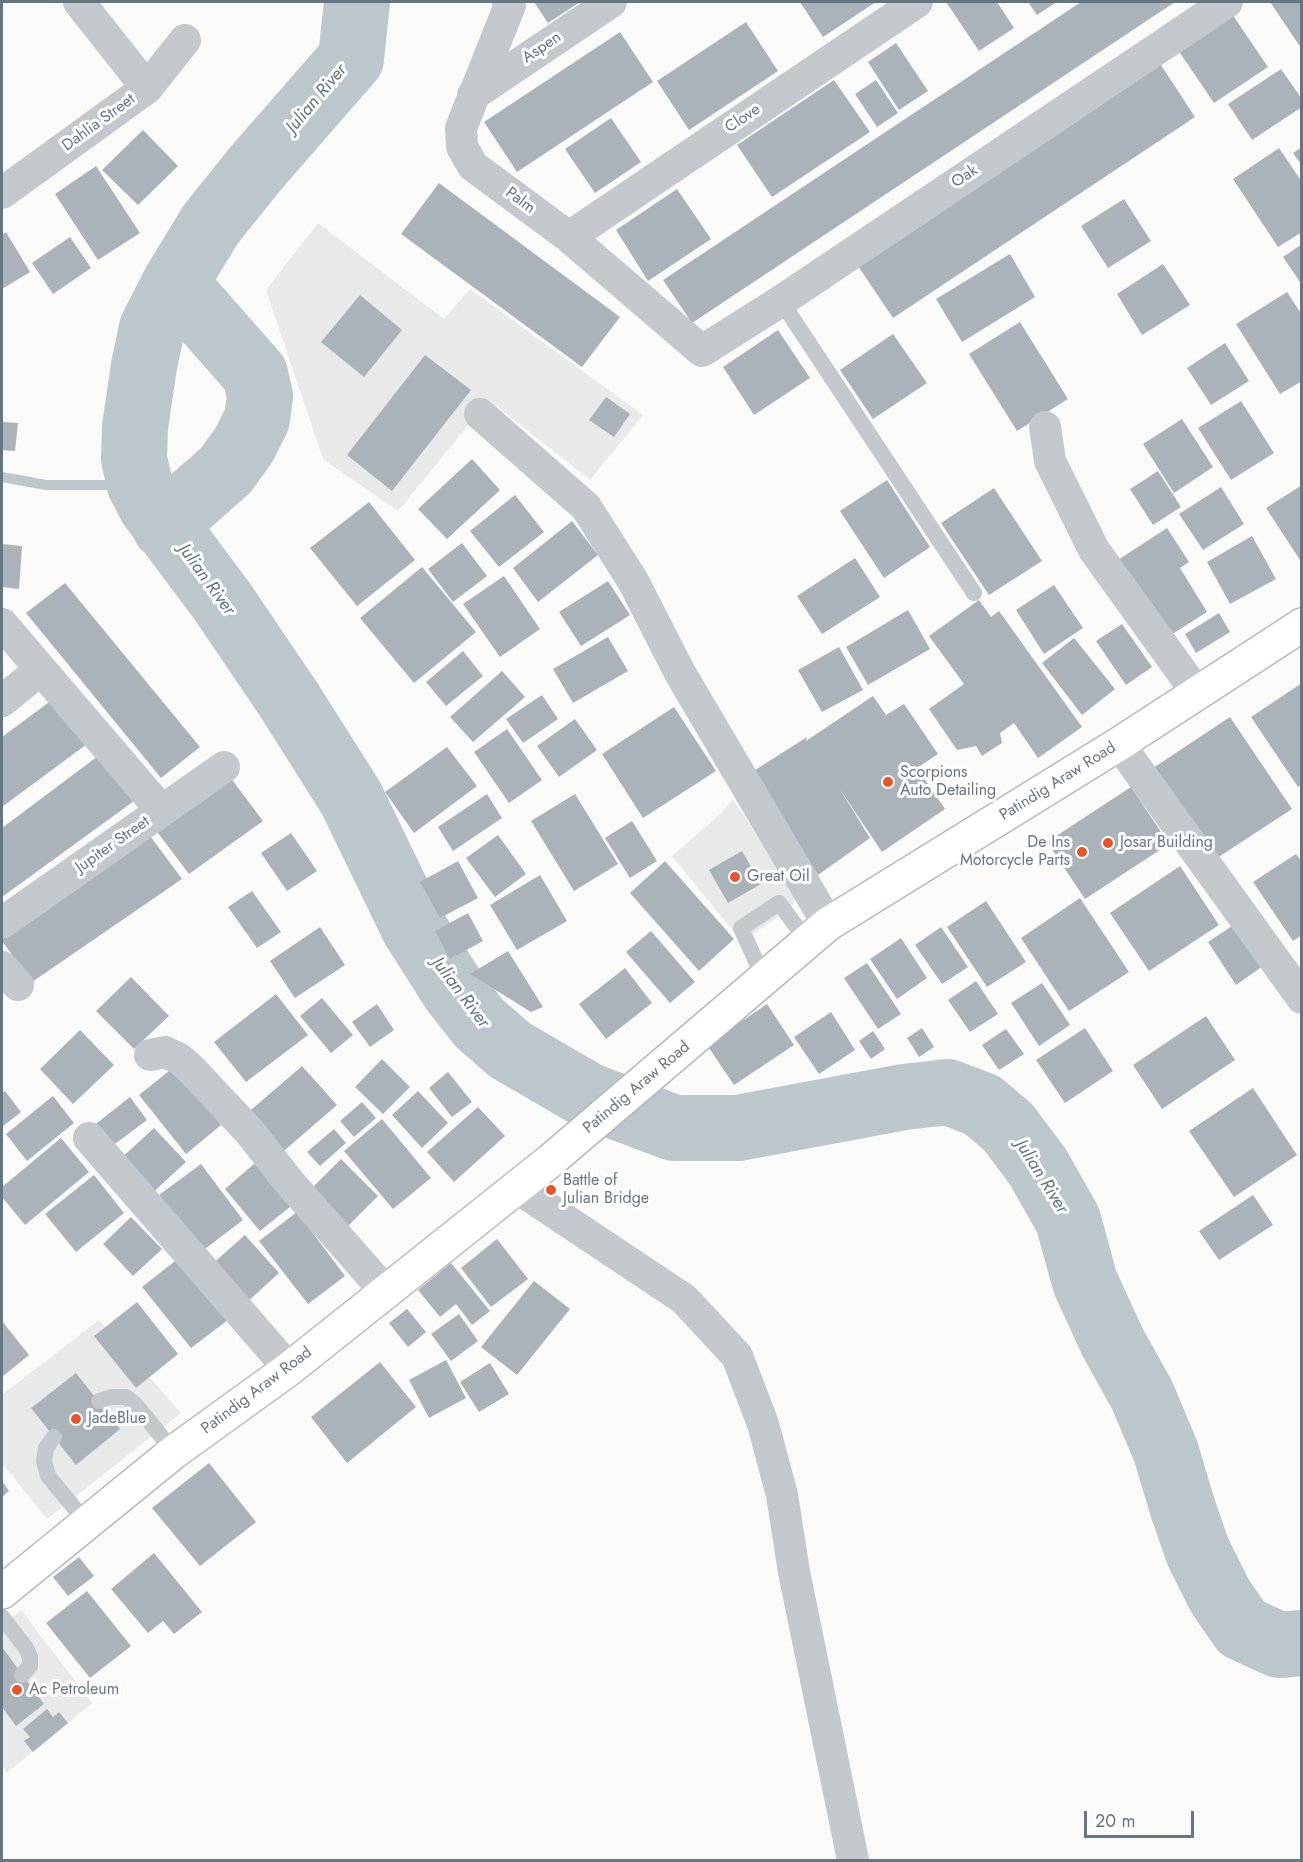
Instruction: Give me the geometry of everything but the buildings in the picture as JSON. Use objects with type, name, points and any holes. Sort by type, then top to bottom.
[{"type":"main road","name":"Patindig Araw Road","points":[[2,1592],[174,1452],[289,1369],[550,1161],[818,933],[1119,744],[1302,625]]},
{"type":"street","points":[[79,2],[147,88]]},
{"type":"street","name":"Palm","points":[[508,2],[510,5],[460,128],[462,147],[473,166],[568,237],[702,351]]},
{"type":"street","name":"Aspen","points":[[473,95],[611,2]]},
{"type":"street","name":"Clove","points":[[568,237],[917,2]]},
{"type":"street","name":"Oak","points":[[702,351],[781,301],[1227,2]]},
{"type":"street","name":"Dahlia Street","points":[[2,193],[147,88],[186,40]]},
{"type":"street","points":[[480,414],[586,507],[633,581],[818,933]]},
{"type":"street","points":[[1045,427],[1050,461],[1094,550],[1197,693]]},
{"type":"street","points":[[2,624],[162,811]]},
{"type":"street","points":[[2,701],[40,670]]},
{"type":"street","points":[[1119,744],[1302,998]]},
{"type":"street","name":"Jupiter Street","points":[[2,923],[224,767]]},
{"type":"street","points":[[150,1055],[165,1052],[178,1058],[190,1068],[249,1131],[290,1183],[386,1292]]},
{"type":"street","points":[[89,1138],[289,1369]]},
{"type":"street","points":[[516,1187],[684,1299],[736,1356],[764,1424],[782,1496],[794,1572],[853,1860]]},
{"type":"lane","points":[[781,301],[974,593]]},
{"type":"lane","points":[[764,979],[741,928],[779,903],[818,933]]},
{"type":"lane","points":[[99,1401],[111,1397],[126,1397],[136,1405],[174,1452]]},
{"type":"lane","points":[[54,1437],[46,1448],[44,1461],[48,1476],[86,1522]]},
{"type":"lane","points":[[2,1617],[26,1648],[30,1657],[30,1666],[22,1675]]},
{"type":"shaded area","points":[[318,223],[444,319],[470,289],[643,415],[590,480],[489,400],[398,511],[323,459],[266,290]]},
{"type":"shaded area","points":[[733,800],[791,884],[795,896],[792,907],[742,942],[672,856]]},
{"type":"shaded area","points":[[99,1320],[181,1413],[47,1519],[2,1463],[2,1395]]},
{"type":"shaded area","points":[[21,1610],[92,1703],[7,1773],[2,1765],[2,1625]]},
{"type":"waterway","name":"Julian River","points":[[357,2],[351,59],[256,168],[211,224],[175,283],[152,328],[135,427],[134,459],[140,485],[151,506],[222,601],[289,700],[351,798],[414,928],[454,991],[479,1023],[510,1050],[589,1096],[674,1128],[738,1128],[904,1097],[948,1092],[982,1105],[1008,1127],[1038,1167],[1068,1220],[1085,1282],[1112,1341],[1142,1395],[1166,1452],[1198,1552],[1220,1596],[1242,1628],[1279,1645],[1302,1643]]},
{"type":"waterway","points":[[165,527],[226,470],[244,445],[257,419],[260,396],[255,374],[175,283]]},
{"type":"waterway","points":[[2,477],[46,485],[140,485]]},
{"type":"place","name":"Scorpions Auto Detailing","points":[[888,782]]},
{"type":"place","name":"Josar Building","points":[[1108,843]]},
{"type":"place","name":"De Ins Motorcycle Parts","points":[[1082,852]]},
{"type":"place","name":"Great Oil","points":[[735,877]]},
{"type":"place","name":"Battle of Julian Bridge","points":[[551,1190]]},
{"type":"place","name":"JadeBlue","points":[[76,1419]]},
{"type":"place","name":"Ac Petroleum","points":[[17,1690]]}]
